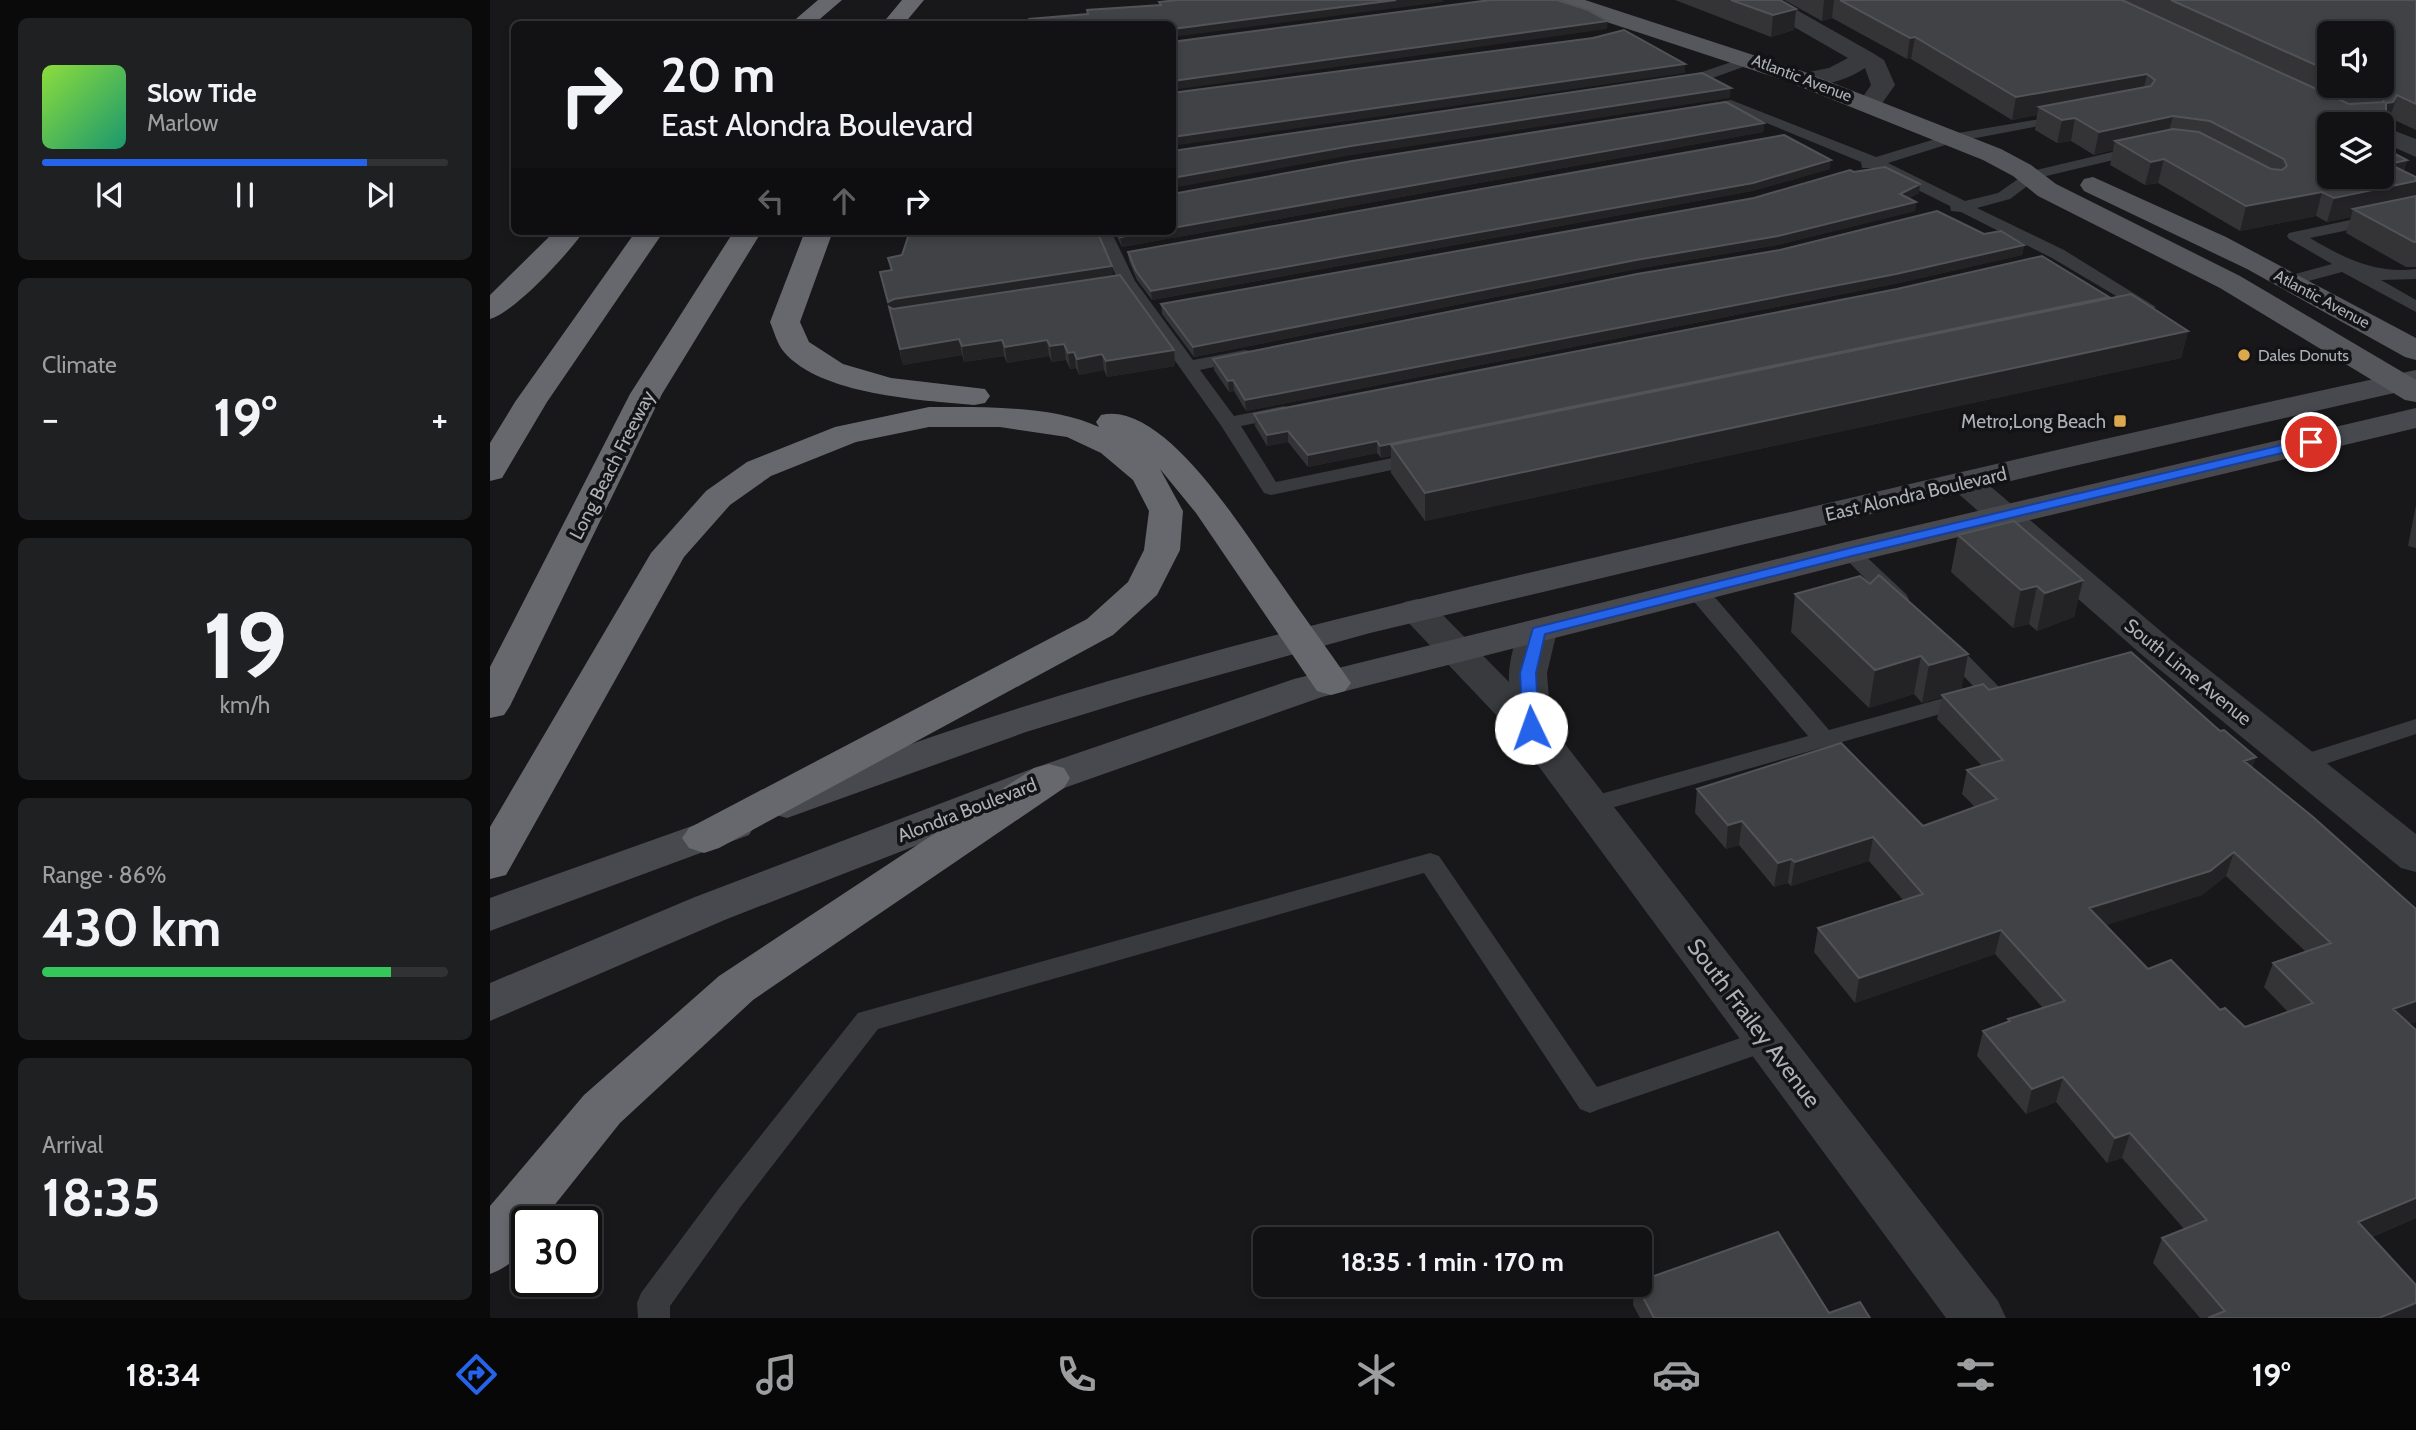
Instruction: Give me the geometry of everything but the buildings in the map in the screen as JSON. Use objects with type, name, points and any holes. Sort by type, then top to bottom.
[{"type":"highway","points":[[805,21],[831,0]]},
{"type":"highway","points":[[814,21],[831,0]]},
{"type":"highway","points":[[896,21],[913,0]]},
{"type":"highway","points":[[914,21],[925,0]]},
{"type":"highway","points":[[490,310],[525,279],[566,235]]},
{"type":"highway","points":[[490,471],[531,402],[647,235]]},
{"type":"highway","name":"Long Beach Freeway","points":[[490,706],[646,394],[745,235]]},
{"type":"highway","points":[[818,235],[785,322],[796,347],[832,371],[889,387],[1027,402],[1084,412],[1131,429],[1158,448],[1193,486],[1331,683]]},
{"type":"highway","points":[[490,864],[670,553],[718,498],[759,469],[847,434],[929,417],[1000,417],[1075,428],[1113,446],[1147,475],[1167,511],[1163,550],[1144,587],[1100,627],[704,838]]},
{"type":"highway","points":[[490,1251],[508,1223],[602,1109],[737,988],[1049,778]]},
{"type":"main road","name":"Atlantic Avenue","points":[[1563,0],[1752,59],[1952,138],[2033,176],[2047,190],[2230,282],[2410,385]]},
{"type":"main road","name":"Atlantic Avenue","points":[[2033,176],[2077,178],[2151,210],[2290,281],[2416,351]]},
{"type":"main road","name":"East Alondra Boulevard","points":[[1417,610],[1965,482],[2410,385]]},
{"type":"main road","points":[[1456,652],[1850,552],[2416,418]]},
{"type":"main road","points":[[501,911],[704,838],[891,763],[1039,714],[1417,610]]},
{"type":"main road","name":"Alondra Boulevard","points":[[490,1003],[711,908],[1049,778],[1162,737],[1331,683],[1456,652]]},
{"type":"street","points":[[1764,0],[1876,65],[1883,85],[1870,104]]},
{"type":"street","points":[[1806,79],[1831,75],[1856,65],[1863,57]]},
{"type":"street","points":[[2394,139],[2416,149]]},
{"type":"street","name":"South Lime Avenue","points":[[1965,482],[2004,515],[2143,650],[2301,764],[2416,857]]},
{"type":"street","name":"South Frailey Avenue","points":[[1417,610],[1531,728],[1978,1318]]},
{"type":"street","points":[[1531,728],[1528,673],[1538,631]]},
{"type":"lane","points":[[1622,33],[1647,26]]},
{"type":"lane","points":[[1661,83],[1702,77],[1752,59]]},
{"type":"lane","points":[[1679,112],[1731,104],[1874,162],[2059,254],[2147,307],[2119,313]]},
{"type":"lane","points":[[1851,170],[1952,138],[2075,115]]},
{"type":"lane","points":[[1772,138],[1800,133]]},
{"type":"lane","points":[[1937,213],[2004,196],[2033,176],[2155,147]]},
{"type":"lane","points":[[2416,211],[2295,236],[2416,307]]},
{"type":"lane","points":[[1106,235],[1123,255],[1120,283],[1144,309],[1229,423],[1271,489],[1435,455]]},
{"type":"lane","points":[[2033,260],[2059,254]]},
{"type":"lane","points":[[2290,281],[2344,266],[2400,278],[2416,274]]},
{"type":"lane","points":[[1144,309],[1171,304]]},
{"type":"lane","points":[[1186,367],[1268,350]]},
{"type":"lane","points":[[1229,423],[1297,409]]},
{"type":"lane","points":[[1850,552],[1992,692]]},
{"type":"lane","points":[[1698,592],[1823,738]]},
{"type":"lane","points":[[1588,806],[2018,685]]},
{"type":"lane","points":[[2301,764],[2416,726]]},
{"type":"lane","points":[[654,1318],[653,1303],[731,1196],[867,1021],[1430,862],[1590,1101],[1767,1040]]},
{"type":"place","name":"Dales Donuts","points":[[2244,355]]},
{"type":"place","name":"Metro;Long Beach","points":[[2120,421]]},
{"type":"route","points":[[1531,728],[1528,673],[1538,631],[1850,552],[2311,442]]}]
